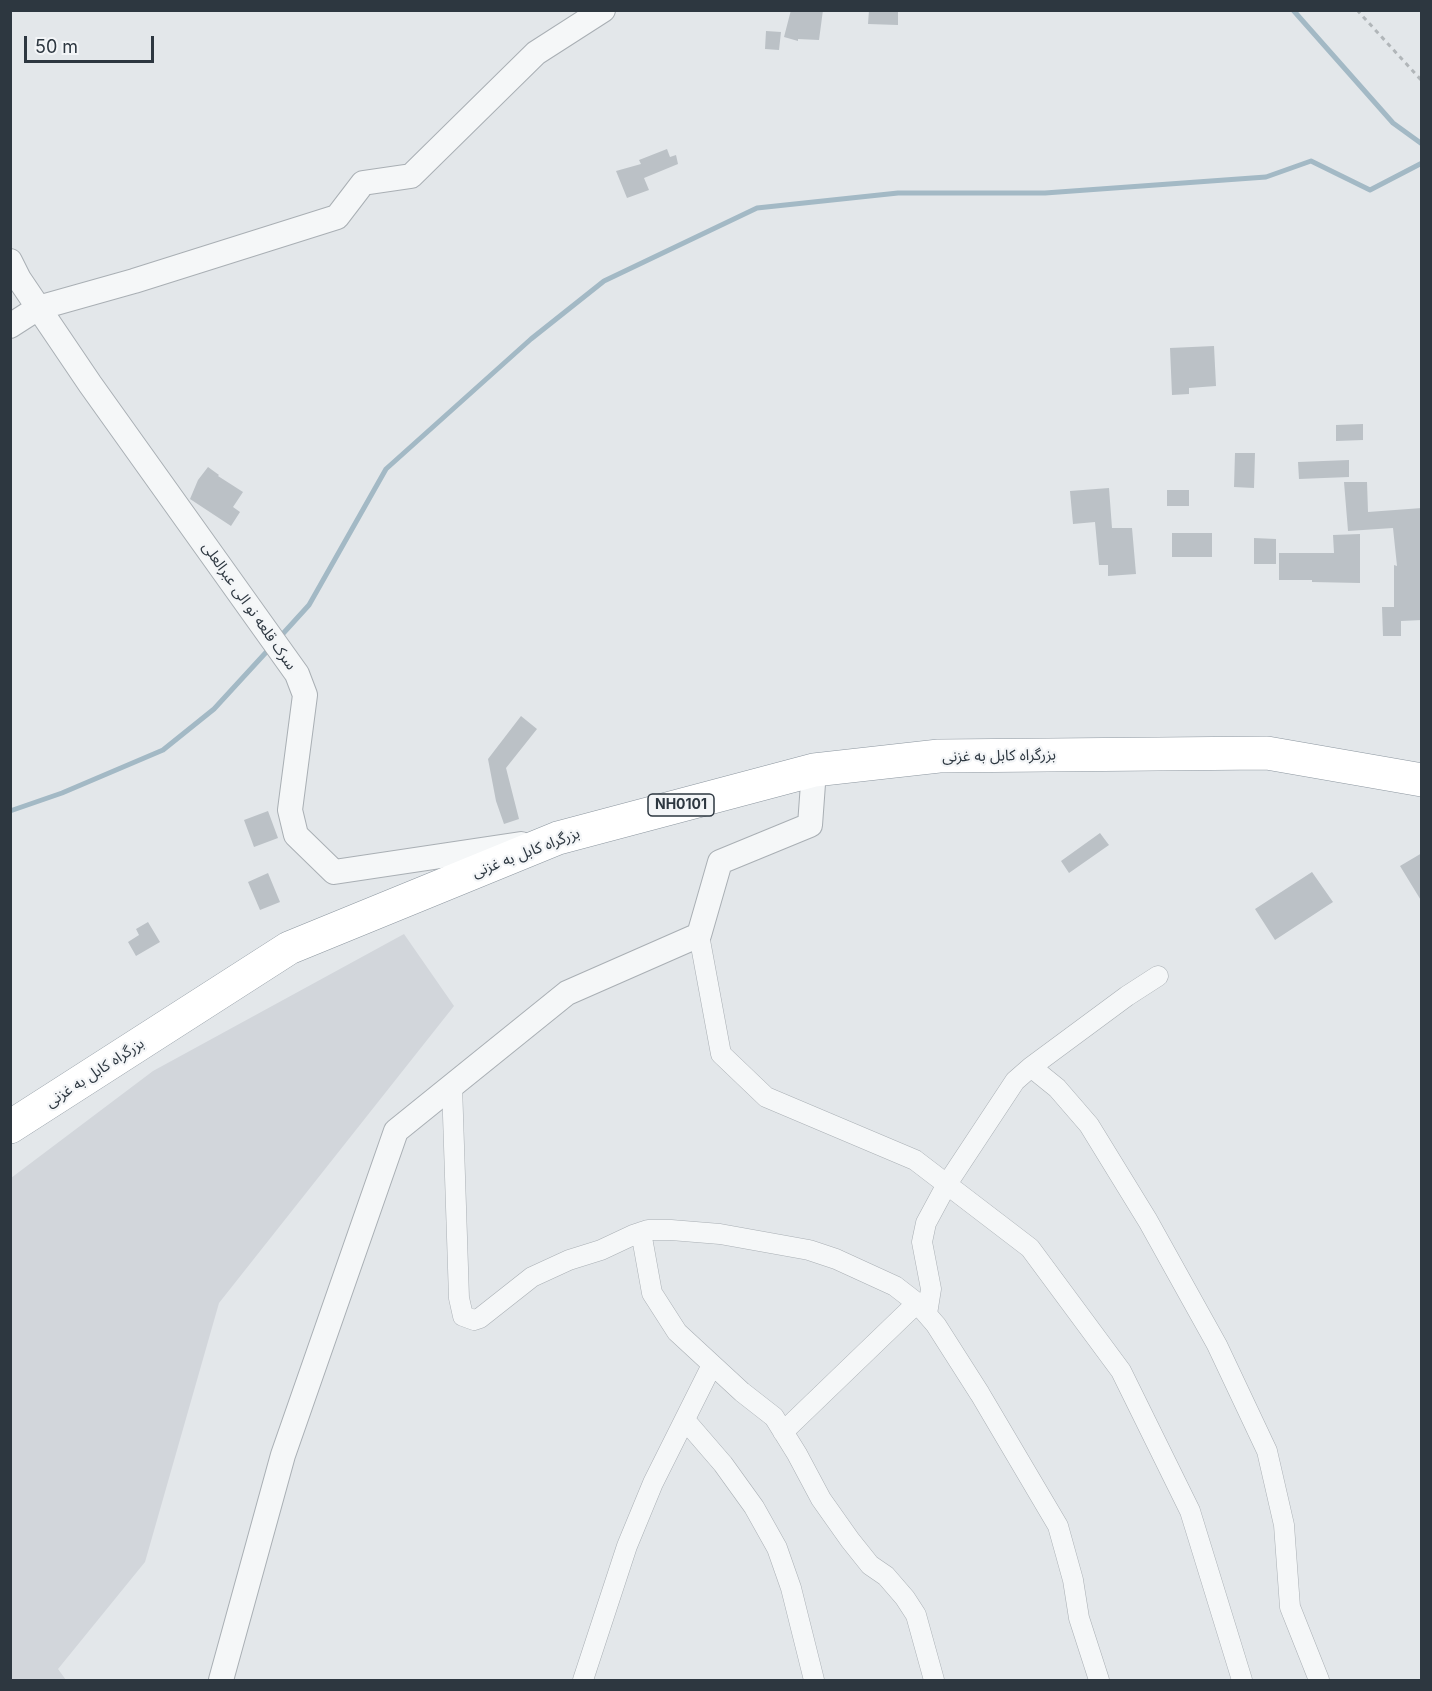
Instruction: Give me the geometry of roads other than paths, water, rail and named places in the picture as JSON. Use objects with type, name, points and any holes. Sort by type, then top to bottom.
[{"type":"highway","name":"بزرگراه کابل به غزنی","points":[[10,1127],[289,948],[558,838],[814,770],[939,756],[1267,753],[1422,780]]},
{"type":"street","points":[[10,326],[38,308],[337,217],[363,183],[411,176],[536,53],[603,10]]},
{"type":"street","name":"سرک قلعه نو الی عبرالعلی","points":[[10,261],[19,279],[90,384],[297,674],[305,695],[290,810],[296,835],[334,872],[558,838]]},
{"type":"street","points":[[814,770],[810,825],[720,862],[699,936],[721,1054],[766,1097],[915,1160],[1030,1248],[1120,1371],[1190,1511],[1242,1680]]},
{"type":"street","points":[[221,1680],[283,1455],[396,1131],[567,993],[699,936]]},
{"type":"street","points":[[783,1432],[922,1309],[931,1289],[922,1242],[926,1222],[946,1184],[1015,1081],[1127,996],[1158,976]]},
{"type":"street","points":[[1031,1067],[1057,1088],[1089,1125],[1149,1221],[1217,1345],[1267,1451],[1284,1526],[1290,1607],[1319,1680]]},
{"type":"street","points":[[452,1085],[459,1298],[463,1316],[474,1320],[480,1318],[532,1277],[569,1260],[601,1250],[648,1230],[720,1234],[809,1250],[836,1259],[895,1286],[922,1309],[936,1325],[980,1394],[1058,1526],[1073,1580],[1079,1618],[1099,1680]]},
{"type":"street","points":[[640,1232],[652,1293],[677,1332],[742,1392],[774,1417],[821,1499],[850,1540],[870,1565],[886,1576],[916,1615],[934,1680]]},
{"type":"street","points":[[583,1680],[627,1546],[653,1483],[712,1365]]},
{"type":"street","points":[[685,1420],[723,1464],[754,1507],[777,1548],[791,1588],[814,1680]]},
{"type":"waterway","points":[[1293,10],[1393,123],[1422,144]]},
{"type":"waterway","points":[[279,638],[309,605],[386,469],[531,339],[604,281],[757,208],[898,193],[1045,193],[1266,177],[1311,161],[1370,190],[1422,163]]},
{"type":"waterway","points":[[10,811],[62,793],[163,750],[214,709],[270,648]]}]
